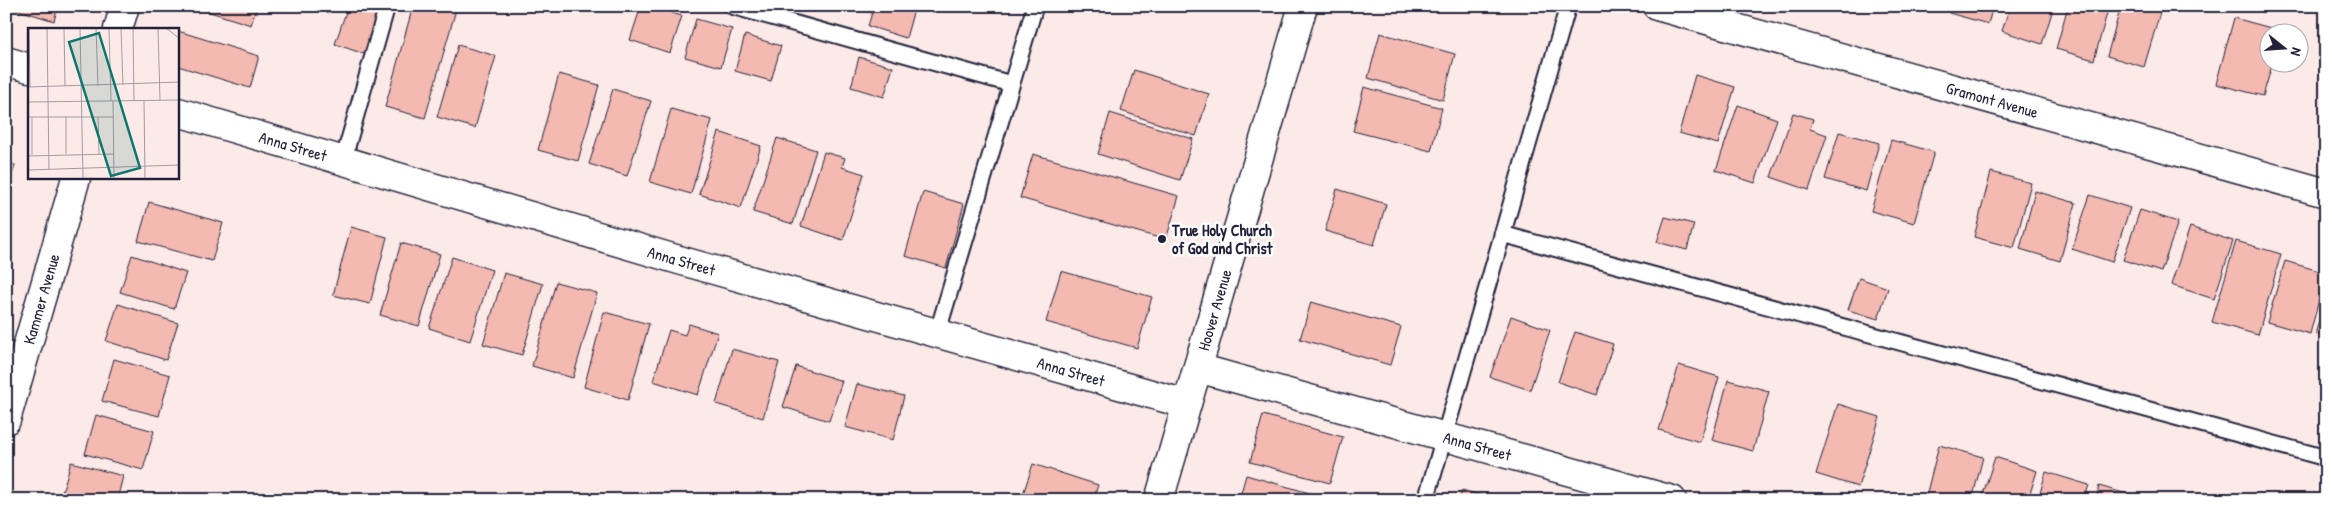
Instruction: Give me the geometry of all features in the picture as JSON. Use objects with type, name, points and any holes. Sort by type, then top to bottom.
[{"type":"street","points":[[118,28],[125,6]]},
{"type":"street","name":"Hoover Avenue","points":[[1159,500],[1304,6]]},
{"type":"street","name":"Gramont Avenue","points":[[1657,6],[2326,193]]},
{"type":"street","points":[[6,61],[28,68]]},
{"type":"street","name":"Anna Street","points":[[179,112],[937,334],[1186,404]]},
{"type":"street","name":"Kammer Avenue","points":[[6,420],[76,179]]},
{"type":"street","name":"Anna Street","points":[[1198,368],[1672,500]]},
{"type":"lane","points":[[343,161],[387,6]]},
{"type":"lane","points":[[732,6],[1011,84]]},
{"type":"lane","points":[[937,334],[1034,6]]},
{"type":"lane","points":[[1426,500],[1568,6]]},
{"type":"lane","points":[[1502,234],[2326,458]]},
{"type":"building","points":[[6,6],[58,6],[54,21]]},
{"type":"building","points":[[191,6],[257,6],[251,25]]},
{"type":"building","points":[[348,6],[370,6],[379,9],[364,54],[335,44]]},
{"type":"building","points":[[413,6],[457,6],[425,118],[385,107]]},
{"type":"building","points":[[641,6],[650,6],[682,16],[670,53],[630,40]]},
{"type":"building","points":[[874,6],[915,6],[906,38],[868,26]]},
{"type":"building","points":[[1951,6],[1993,6],[1988,24],[1949,13]]},
{"type":"building","points":[[2010,6],[2054,6],[2042,44],[2002,31]]},
{"type":"building","points":[[2068,6],[2109,6],[2094,60],[2056,49]]},
{"type":"building","points":[[2121,6],[2162,6],[2144,67],[2107,56]]},
{"type":"building","points":[[2234,18],[2260,25],[2260,72],[2270,72],[2263,96],[2216,84]]},
{"type":"building","points":[[696,19],[732,29],[721,67],[685,57]]},
{"type":"building","points":[[179,31],[259,56],[250,88],[179,66]]},
{"type":"building","points":[[1380,33],[1455,54],[1443,100],[1368,78]]},
{"type":"building","points":[[745,35],[781,46],[771,81],[735,71]]},
{"type":"building","points":[[458,45],[496,56],[475,128],[437,117]]},
{"type":"building","points":[[859,57],[893,67],[884,97],[851,87]]},
{"type":"building","points":[[1134,70],[1209,94],[1196,136],[1121,111]]},
{"type":"building","points":[[559,74],[599,85],[578,161],[538,150]]},
{"type":"building","points":[[1695,75],[1735,87],[1718,144],[1679,133]]},
{"type":"building","points":[[1364,87],[1442,108],[1431,151],[1353,131]]},
{"type":"building","points":[[613,89],[651,101],[627,176],[589,164]]},
{"type":"building","points":[[1738,105],[1777,119],[1755,183],[1716,170]]},
{"type":"building","points":[[671,109],[712,120],[691,194],[650,182]]},
{"type":"building","points":[[1110,113],[1193,139],[1180,180],[1098,154]]},
{"type":"building","points":[[1793,113],[1813,119],[1810,129],[1827,135],[1809,190],[1771,177]]},
{"type":"building","points":[[719,132],[761,146],[741,208],[699,194]]},
{"type":"building","points":[[1839,132],[1879,143],[1866,191],[1825,179]]},
{"type":"building","points":[[777,138],[816,150],[793,224],[753,212]]},
{"type":"building","points":[[1891,140],[1934,152],[1914,223],[1871,211]]},
{"type":"building","points":[[824,152],[845,158],[842,167],[864,174],[843,240],[801,226]]},
{"type":"building","points":[[1033,154],[1179,196],[1166,240],[1020,198]]},
{"type":"building","points":[[6,162],[15,165],[6,197]]},
{"type":"building","points":[[1991,172],[2031,183],[2014,248],[1974,237]]},
{"type":"building","points":[[1337,189],[1386,204],[1374,245],[1325,231]]},
{"type":"building","points":[[2035,191],[2076,203],[2060,261],[2020,249]]},
{"type":"building","points":[[923,192],[964,204],[946,268],[905,256]]},
{"type":"building","points":[[2090,195],[2130,208],[2112,262],[2072,249]]},
{"type":"building","points":[[149,202],[223,223],[212,261],[138,241]]},
{"type":"building","points":[[2140,210],[2178,222],[2161,272],[2123,260]]},
{"type":"building","points":[[1665,217],[1694,224],[1687,250],[1657,242]]},
{"type":"building","points":[[351,227],[387,237],[370,304],[333,295]]},
{"type":"building","points":[[2190,227],[2233,241],[2214,299],[2171,285]]},
{"type":"building","points":[[2236,241],[2281,254],[2258,335],[2212,322]]},
{"type":"building","points":[[401,243],[440,254],[419,326],[380,315]]},
{"type":"building","points":[[132,255],[186,273],[174,309],[120,292]]},
{"type":"building","points":[[452,257],[492,270],[470,341],[429,328]]},
{"type":"building","points":[[2285,261],[2326,273],[2310,334],[2267,322]]},
{"type":"building","points":[[1061,271],[1152,297],[1137,348],[1046,322]]},
{"type":"building","points":[[504,273],[543,284],[522,355],[483,344]]},
{"type":"building","points":[[1859,278],[1888,288],[1878,319],[1848,310]]},
{"type":"building","points":[[556,282],[597,293],[573,378],[532,366]]},
{"type":"building","points":[[2326,299],[2326,337],[2315,334]]},
{"type":"building","points":[[1311,302],[1401,327],[1390,365],[1300,339]]},
{"type":"building","points":[[118,304],[178,323],[166,360],[106,341]]},
{"type":"building","points":[[604,312],[649,324],[628,400],[584,387]]},
{"type":"building","points":[[1511,316],[1550,330],[1530,390],[1490,377]]},
{"type":"building","points":[[689,324],[718,333],[698,395],[653,381],[669,330],[685,335]]},
{"type":"building","points":[[1575,332],[1613,344],[1597,395],[1558,382]]},
{"type":"building","points":[[732,349],[779,362],[763,418],[716,404]]},
{"type":"building","points":[[114,359],[170,375],[159,416],[102,401]]},
{"type":"building","points":[[1679,365],[1719,377],[1700,442],[1659,430]]},
{"type":"building","points":[[796,366],[842,381],[829,421],[783,407]]},
{"type":"building","points":[[1728,380],[1769,391],[1753,451],[1712,440]]},
{"type":"building","points":[[857,384],[904,396],[893,440],[845,427]]},
{"type":"building","points":[[1838,404],[1880,417],[1858,487],[1816,474]]},
{"type":"building","points":[[96,415],[154,431],[143,470],[85,454]]},
{"type":"building","points":[[1263,415],[1343,437],[1330,483],[1250,462]]},
{"type":"building","points":[[1939,445],[1983,457],[1972,500],[1925,500]]},
{"type":"building","points":[[1995,457],[2037,471],[2028,500],[1981,500]]},
{"type":"building","points":[[71,462],[123,476],[117,500],[60,500]]},
{"type":"building","points":[[1033,464],[1098,485],[1093,500],[1021,500]]},
{"type":"building","points":[[2046,472],[2089,485],[2084,500],[2038,500]]},
{"type":"building","points":[[1246,475],[1327,498],[1326,500],[1239,500]]},
{"type":"building","points":[[2099,486],[2141,498],[2141,500],[2096,500]]},
{"type":"building","points":[[1462,490],[1498,500],[1459,500]]},
{"type":"place","name":"True Holy Church of God and Christ","points":[[1162,239]]}]
